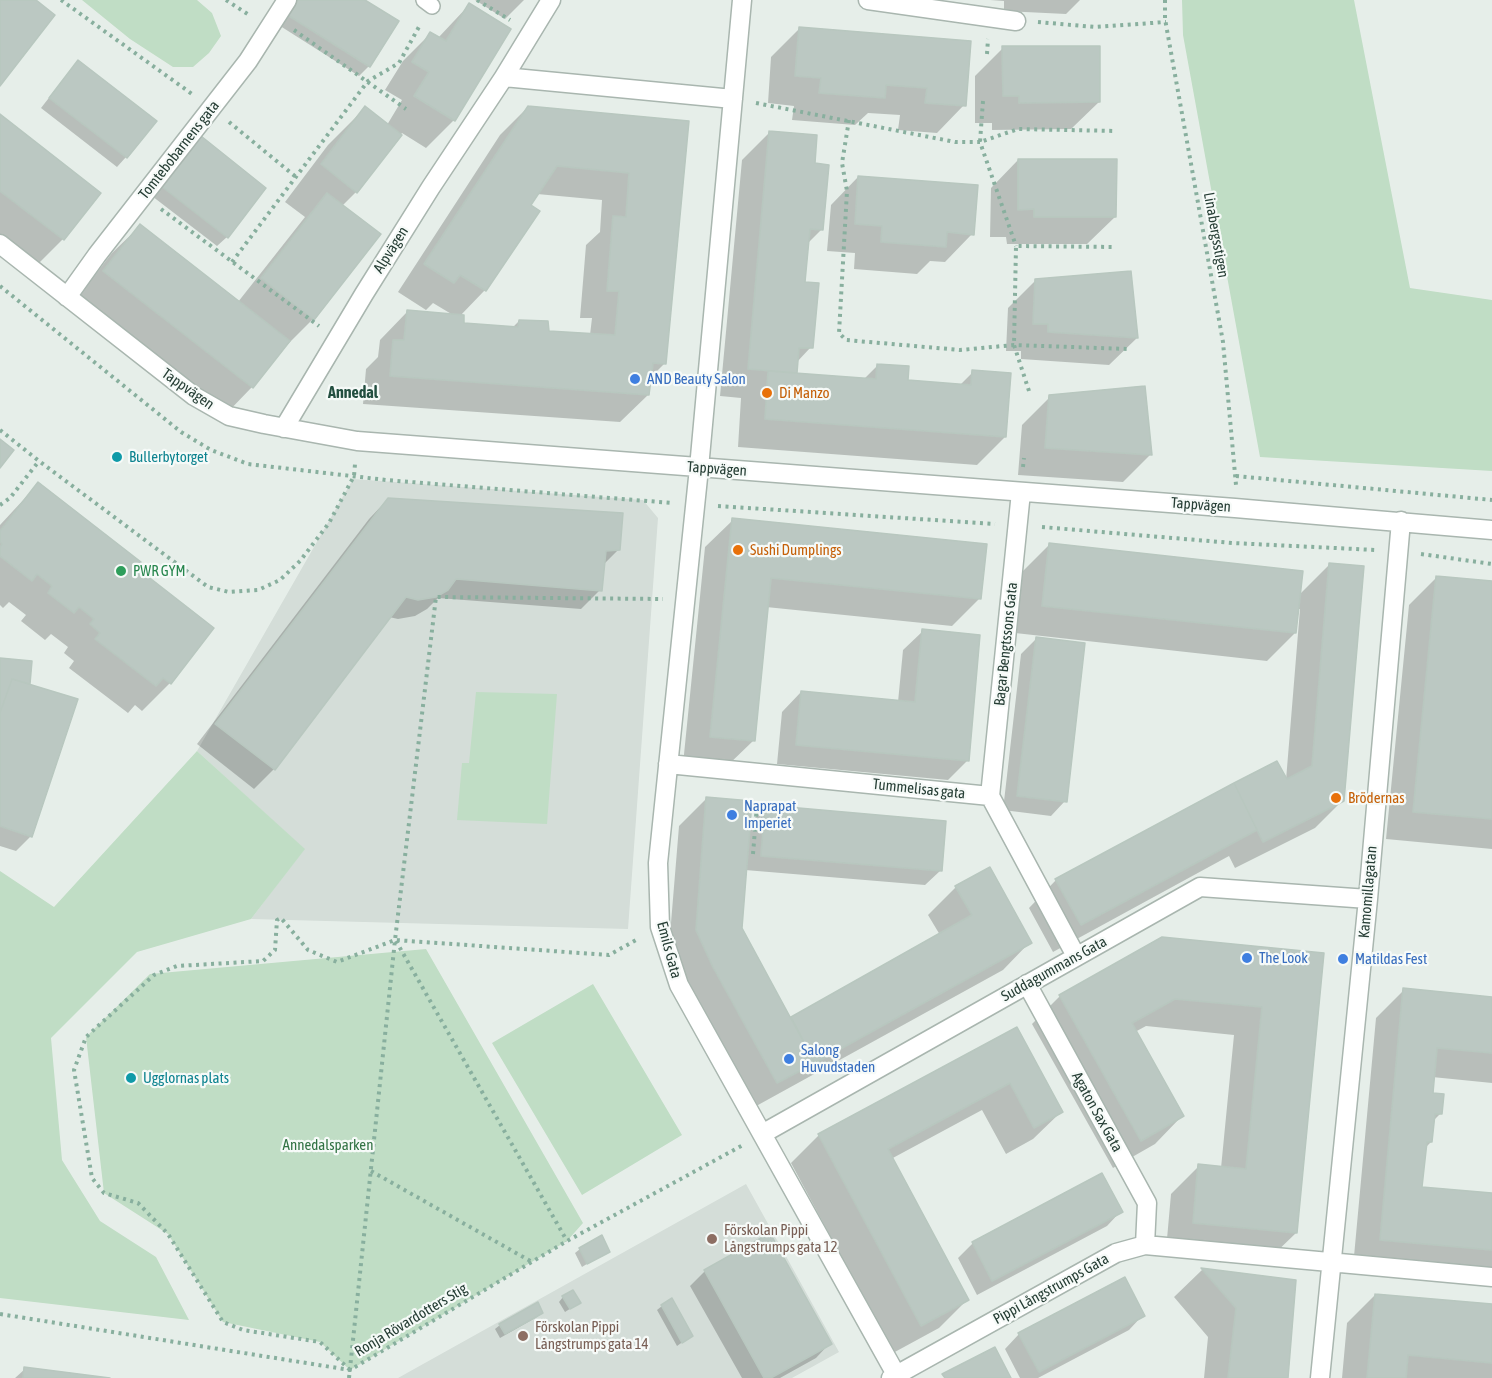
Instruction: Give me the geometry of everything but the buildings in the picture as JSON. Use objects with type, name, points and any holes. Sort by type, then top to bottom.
[{"type":"street","name":"Tomtebobarnens gata","points":[[67,297],[248,61],[287,0]]},
{"type":"street","name":"Alpvägen","points":[[284,428],[430,187],[504,77],[551,0]]},
{"type":"street","points":[[699,468],[742,0]]},
{"type":"street","points":[[868,0],[1016,21]]},
{"type":"street","points":[[504,77],[733,99]]},
{"type":"street","name":"Tappvägen","points":[[0,244],[194,396],[229,416],[284,428],[357,441],[1401,521],[1492,530]]},
{"type":"street","name":"Emils Gata","points":[[699,468],[658,863],[660,927],[679,985],[895,1377]]},
{"type":"street","name":"Bagar Bengtssons Gata","points":[[990,796],[1022,492]]},
{"type":"street","name":"Kamomillagatan","points":[[1320,1378],[1368,899],[1401,521]]},
{"type":"street","name":"Tummelisas gata","points":[[668,764],[990,796]]},
{"type":"street","points":[[990,796],[1076,957]]},
{"type":"street","name":"Suddagummans Gata","points":[[762,1134],[1200,887],[1368,899]]},
{"type":"street","name":"Agaton Sax Gata","points":[[1027,984],[1147,1203],[1145,1245]]},
{"type":"street","name":"Pippi Långstrumps Gata","points":[[895,1377],[1116,1253],[1145,1245],[1330,1262]]},
{"type":"street","points":[[1330,1262],[1492,1277]]},
{"type":"path","points":[[61,0],[212,108],[296,177]]},
{"type":"path","points":[[477,0],[513,21]]},
{"type":"path","name":"Linabergsstigen","points":[[1165,0],[1166,22],[1223,342],[1229,426],[1236,476],[1492,500]]},
{"type":"path","points":[[232,262],[368,81],[399,63],[428,3]]},
{"type":"path","points":[[276,18],[406,109]]},
{"type":"path","points":[[1016,21],[1095,27],[1166,22]]},
{"type":"path","points":[[733,99],[955,142],[980,142],[1018,129],[1116,131]]},
{"type":"path","points":[[983,101],[980,142],[1016,246],[1014,345],[1029,391]]},
{"type":"path","points":[[849,120],[842,163],[847,191],[839,333],[846,340],[960,350],[1014,345],[1128,350]]},
{"type":"path","points":[[143,196],[337,339]]},
{"type":"path","points":[[1016,246],[1116,247]]},
{"type":"path","points":[[0,430],[208,587],[229,592],[258,590],[280,580],[300,561],[329,523],[354,476],[357,441]]},
{"type":"path","points":[[0,506],[10,498],[39,461]]},
{"type":"path","points":[[349,1378],[395,940],[436,597],[652,598]]},
{"type":"path","points":[[753,854],[757,805]]},
{"type":"path","points":[[350,1370],[320,1342],[243,1330],[223,1322],[168,1234],[138,1203],[104,1193],[92,1178],[74,1070],[86,1037],[154,975],[177,966],[264,961],[275,950],[277,920],[282,918],[308,950],[337,962],[395,940],[609,955],[660,927]]},
{"type":"path","points":[[395,940],[567,1241]]},
{"type":"path","name":"Ronja Rövardotters Stig","points":[[0,1314],[350,1370],[567,1241],[762,1134]]},
{"type":"path","points":[[371,1171],[532,1262]]},
{"type":"shaded area","points":[[353,479],[643,500],[658,518],[628,929],[251,919],[304,849],[197,751]]},
{"type":"shaded area","name":"Förskolan Pippi Långstrumps gata 12","points":[[746,1184],[839,1352],[792,1378],[398,1378]]},
{"type":"green space","points":[[82,0],[197,0],[212,13],[221,36],[209,53],[193,67],[173,67],[130,39]]},
{"type":"green space","points":[[1182,0],[1354,0],[1410,288],[1492,300],[1492,471],[1260,457],[1183,35]]},
{"type":"green space","points":[[476,692],[557,694],[547,824],[457,820],[462,763],[469,763]]},
{"type":"green space","points":[[197,751],[305,849],[251,919],[137,952],[51,1038],[62,1160],[100,1221],[156,1257],[189,1320],[0,1298],[0,871],[54,907]]},
{"type":"green space","name":"Annedalsparken","points":[[426,949],[583,1223],[567,1241],[350,1370],[320,1342],[223,1322],[168,1234],[104,1193],[86,1037],[150,974]]},
{"type":"green space","points":[[593,984],[682,1135],[582,1195],[492,1043]]},
{"type":"place","name":"AND Beauty Salon","points":[[635,379]]},
{"type":"place","name":"Di Manzo","points":[[767,393]]},
{"type":"place","name":"Bullerbytorget","points":[[117,457]]},
{"type":"place","name":"Sushi Dumplings","points":[[738,550]]},
{"type":"place","name":"PWR GYM","points":[[121,571]]},
{"type":"place","name":"Brödernas","points":[[1336,798]]},
{"type":"place","name":"Naprapat Imperiet","points":[[732,815]]},
{"type":"place","name":"The Look","points":[[1247,958]]},
{"type":"place","name":"Matildas Fest","points":[[1343,959]]},
{"type":"place","name":"Salong Huvudstaden","points":[[789,1059]]},
{"type":"place","name":"Ugglornas plats","points":[[131,1078]]},
{"type":"place","name":"Förskolan Pippi Långstrumps gata 12","points":[[712,1239]]},
{"type":"place","name":"Förskolan Pippi Långstrumps gata 14","points":[[523,1336]]},
{"type":"district","name":"Annedal","points":[[353,393]]}]
